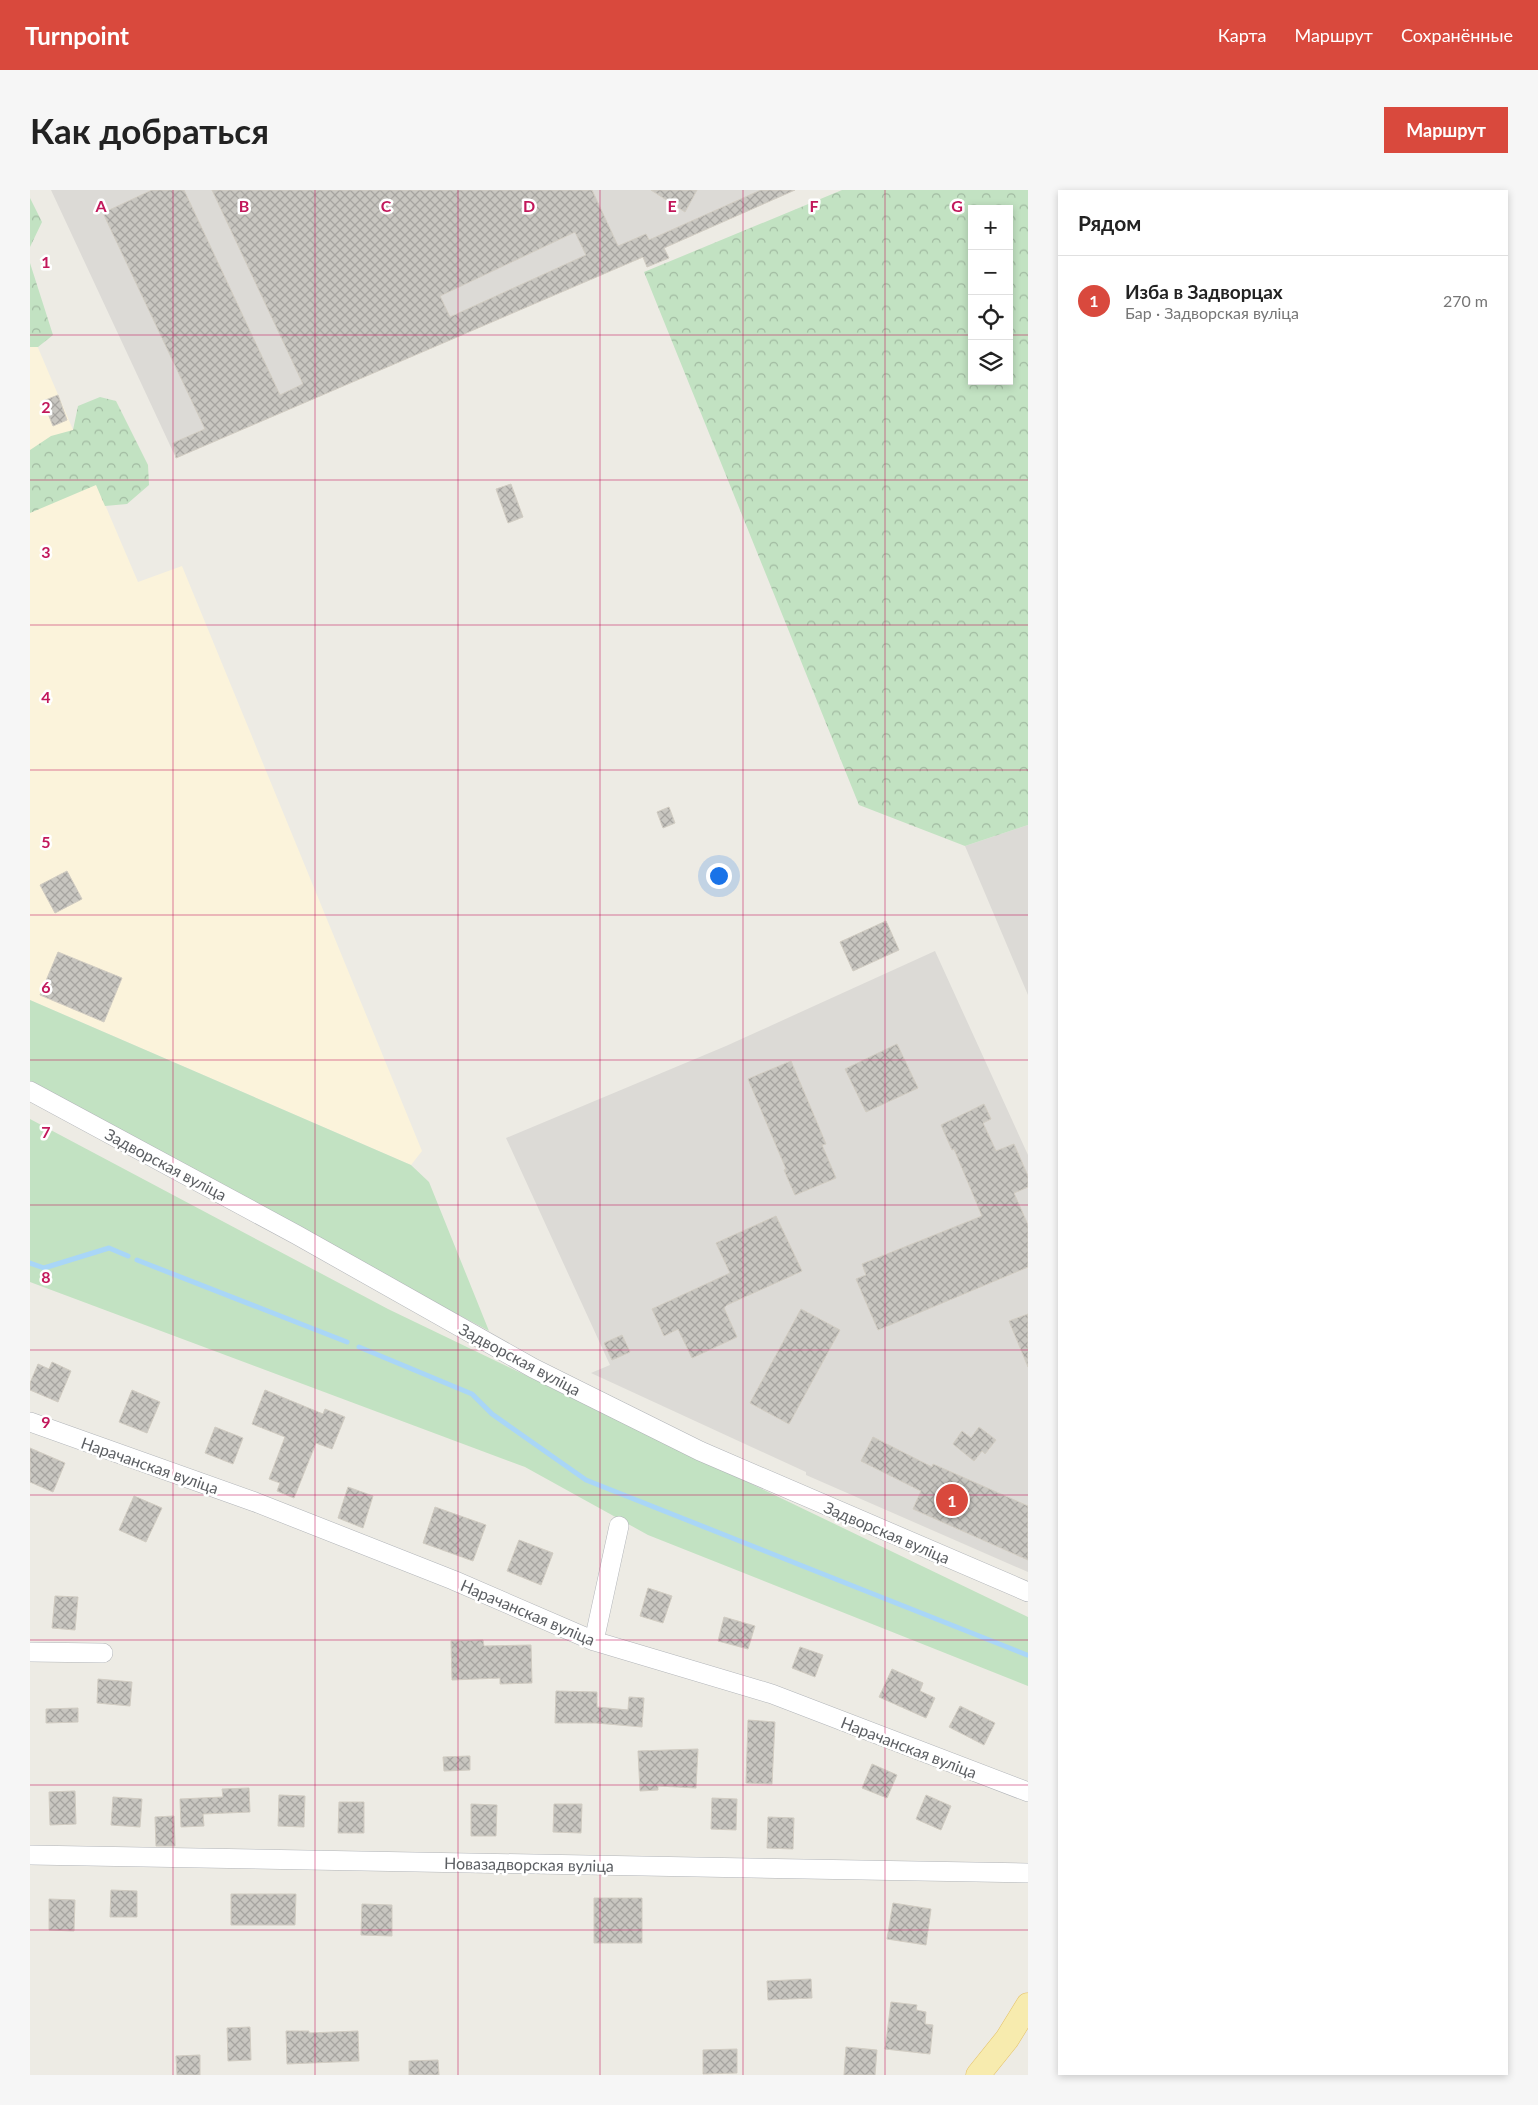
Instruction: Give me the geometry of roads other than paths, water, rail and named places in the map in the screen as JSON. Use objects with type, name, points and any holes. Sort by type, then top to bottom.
[{"type":"main road","points":[[978,2075],[1007,2039],[1028,2005]]},
{"type":"street","name":"Задворская вуліца","points":[[30,1091],[297,1235],[539,1371],[700,1451],[1028,1592]]},
{"type":"street","name":"Нарачанская вуліца","points":[[30,1422],[255,1502],[453,1580],[594,1641],[772,1694],[1028,1792]]},
{"type":"street","points":[[594,1641],[619,1526]]},
{"type":"street","points":[[30,1652],[103,1653]]},
{"type":"street","name":"Новазадворская вуліца","points":[[30,1855],[1028,1873]]},
{"type":"waterway","points":[[30,1263],[44,1268],[109,1248],[128,1256]]},
{"type":"waterway","points":[[137,1260],[347,1342]]},
{"type":"waterway","points":[[359,1347],[472,1394],[492,1414],[586,1480],[1027,1655]]},
{"type":"place","name":"Изба в Задворцах","points":[[952,1500]]}]
